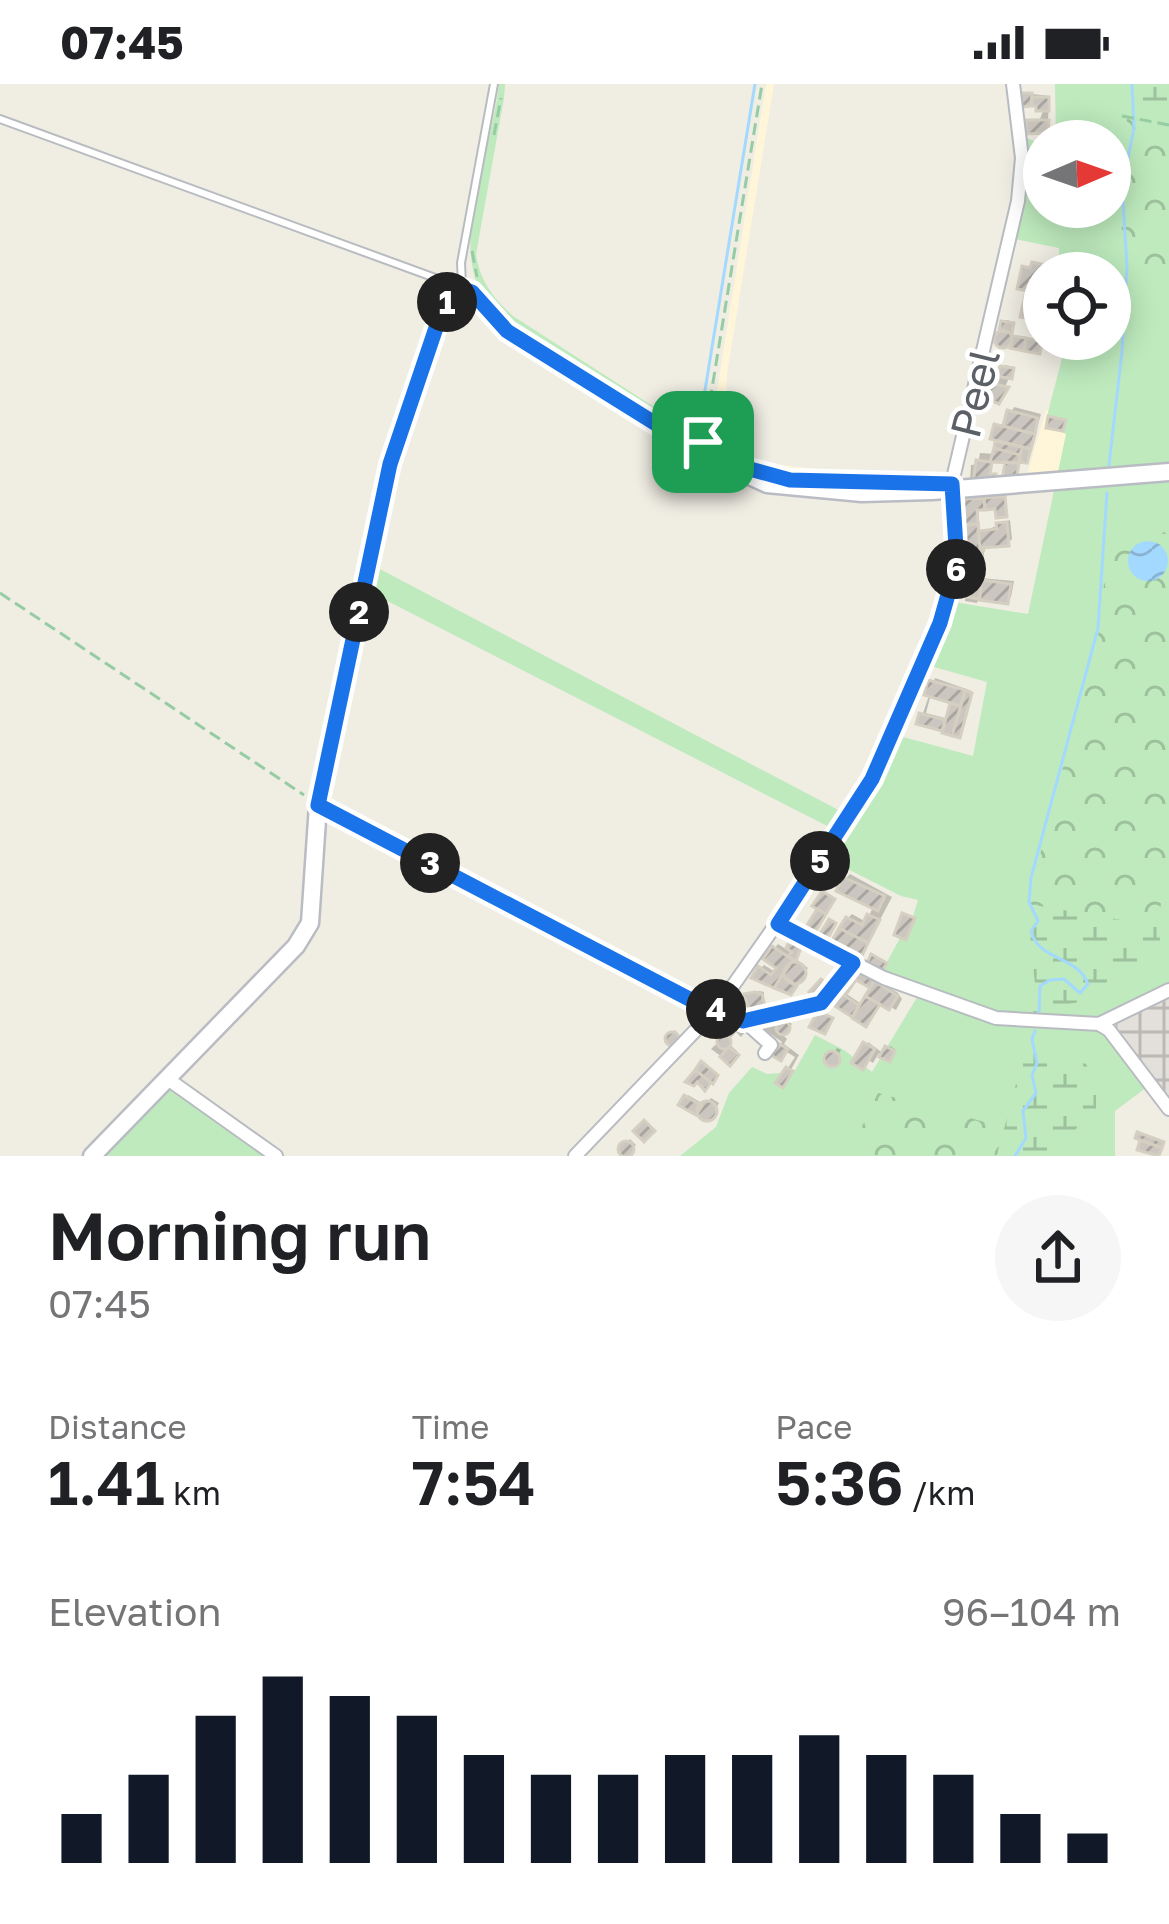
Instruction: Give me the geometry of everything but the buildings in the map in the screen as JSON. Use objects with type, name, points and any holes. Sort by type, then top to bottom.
[{"type":"street","name":"Peel","points":[[575,1156],[716,1009],[778,924],[872,779],[940,623],[957,563],[953,489],[1018,201],[1022,158],[1013,84]]},
{"type":"street","name":"Peel","points":[[471,286],[507,331],[740,474],[796,490],[953,489],[1169,472]]},
{"type":"street","points":[[92,1156],[304,936],[312,903],[318,805],[390,464],[441,313],[453,293],[471,286]]},
{"type":"street","points":[[778,924],[884,978],[996,1018],[1099,1024],[1109,1030],[1169,1109]]},
{"type":"street","points":[[743,1021],[821,1003],[853,963]]},
{"type":"street","points":[[1099,1024],[1169,990]]},
{"type":"street","points":[[716,1009],[743,1021],[771,1045],[765,1053]]},
{"type":"street","points":[[176,1071],[172,1082],[276,1156]]},
{"type":"lane","points":[[471,286],[461,263],[498,84]]},
{"type":"lane","points":[[0,119],[471,286]]},
{"type":"path","points":[[492,144],[498,84]]},
{"type":"path","points":[[701,452],[762,84]]},
{"type":"path","points":[[1122,116],[1169,125]]},
{"type":"path","points":[[471,286],[473,246]]},
{"type":"path","points":[[0,593],[318,805],[716,1009]]},
{"type":"shaded area","points":[[766,84],[774,84],[727,374],[725,440],[766,463],[838,472],[855,482],[777,477],[709,441]]},
{"type":"shaded area","points":[[1046,410],[1079,416],[1075,471],[1026,478]]},
{"type":"shaded area","points":[[1169,995],[1169,1101],[1116,1022]]},
{"type":"green space","points":[[499,84],[505,84],[504,98],[476,254],[488,288],[513,316],[710,443],[772,474],[832,482],[943,483],[825,486],[754,474],[499,315],[475,279],[471,225]]},
{"type":"green space","points":[[1055,84],[1169,84],[1169,984],[1112,1012],[1102,1032],[1147,1087],[1115,1111],[1115,1156],[680,1156],[716,1127],[729,1093],[752,1067],[767,1074],[794,1072],[815,1035],[872,1072],[919,994],[881,973],[900,938],[906,939],[918,900],[826,858],[870,791],[896,735],[973,756],[987,682],[927,665],[954,602],[1028,614],[1066,434],[1047,426],[1046,420],[1062,360],[1131,360],[1131,252],[1059,252],[1059,248],[1015,239],[1023,148],[1023,228],[1131,228],[1131,120],[1056,120]]},
{"type":"green space","points":[[1131,84],[1169,84],[1169,275],[1131,276],[1131,252],[1123,252],[1122,228],[1131,228],[1131,120],[1127,120]]},
{"type":"green space","points":[[1136,84],[1169,84],[1169,116],[1137,124]]},
{"type":"green space","points":[[1169,532],[1169,842],[1158,926],[1027,904],[1100,628],[1108,538]]},
{"type":"green space","points":[[374,566],[846,814],[835,830],[368,591]]},
{"type":"green space","points":[[1027,904],[1158,926],[1158,950],[1146,963],[1107,982],[1088,999],[1062,1007],[1052,1018],[1032,1017],[1036,994]]},
{"type":"green space","points":[[1031,1026],[1047,1027],[1049,1048],[1085,1062],[1096,1083],[1096,1109],[1070,1135],[1063,1156],[997,1156]]},
{"type":"green space","points":[[172,1082],[271,1156],[100,1156]]},
{"type":"green space","points":[[878,1093],[1003,1127],[997,1156],[848,1156]]},
{"type":"water","points":[[1148,541],[1162,547],[1168,561],[1162,575],[1148,581],[1134,575],[1128,561],[1134,547]]},
{"type":"waterway","points":[[698,433],[755,84]]},
{"type":"waterway","points":[[1109,465],[1122,351],[1127,266],[1122,187],[1134,128],[1132,84]]},
{"type":"waterway","points":[[1039,1014],[1040,986],[1064,979],[1080,993],[1088,984],[1075,968],[1035,941],[1031,931],[1038,921],[1029,902],[1031,878],[1098,628],[1107,493]]},
{"type":"waterway","points":[[1015,1156],[1026,1138],[1023,1111],[1036,1093],[1032,1075],[1037,1063],[1035,1031]]},
{"type":"route","points":[[456,290],[470,290],[507,331],[701,452],[703,442],[770,477],[820,483],[952,484],[956,505],[958,549],[951,592],[888,747],[778,924],[853,963],[821,1003],[743,1021],[718,1007],[714,1012],[318,805],[390,464],[441,313],[456,290]]}]
